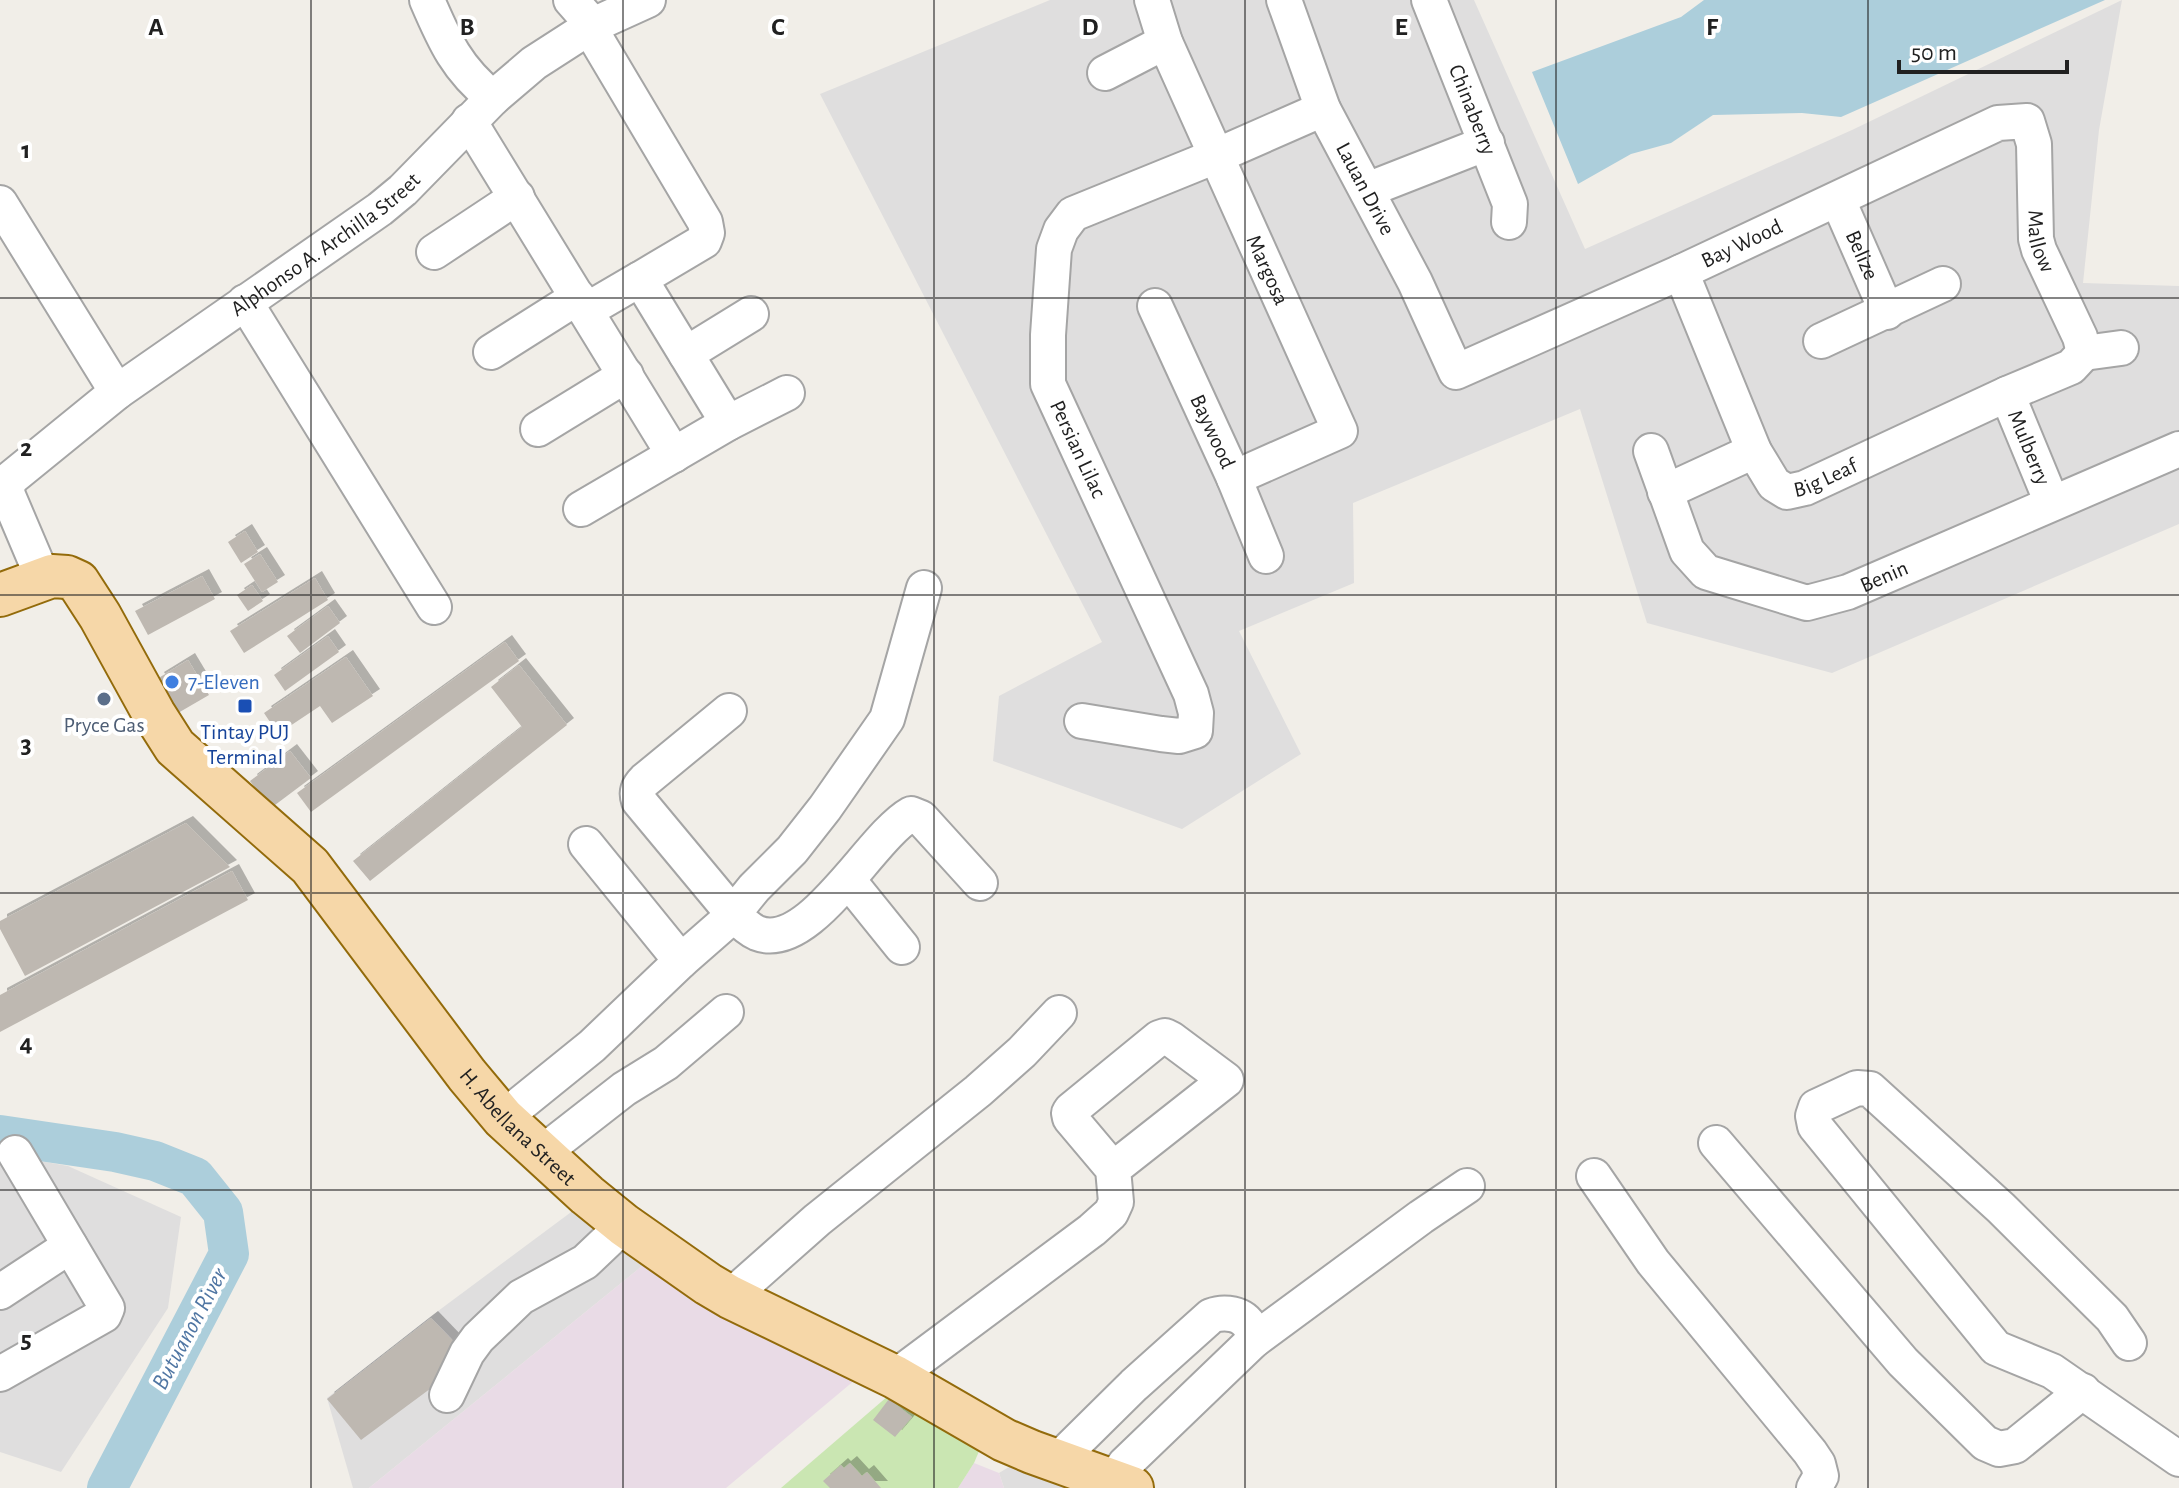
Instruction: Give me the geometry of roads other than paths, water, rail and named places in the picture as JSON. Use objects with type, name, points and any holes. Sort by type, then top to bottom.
[{"type":"main road","points":[[0,595],[55,577]]},
{"type":"main road","name":"H. Abellana Street","points":[[55,577],[78,582],[84,588],[175,747],[310,866],[467,1075],[503,1118],[587,1195],[624,1225],[730,1297],[895,1377],[1004,1440],[1122,1485]]},
{"type":"street","points":[[427,0],[481,109],[517,197],[674,455]]},
{"type":"street","name":"Alphonso A. Archilla Street","points":[[3,488],[117,392],[380,209],[403,190],[481,109],[584,17],[648,0]]},
{"type":"street","name":"Margosa","points":[[1152,0],[1165,42],[1340,431],[1234,478]]},
{"type":"street","name":"Lauan Drive","points":[[1284,0],[1323,109],[1415,282],[1456,372]]},
{"type":"street","name":"Chinaberry","points":[[1429,0],[1510,204],[1509,222]]},
{"type":"street","points":[[491,352],[582,303],[640,279],[704,241],[707,233],[705,222],[584,17]]},
{"type":"street","points":[[1105,73],[1165,42]]},
{"type":"street","name":"Persian Lilac","points":[[1082,721],[1179,736],[1195,731],[1196,713],[1191,694],[1048,384],[1054,249],[1061,230],[1073,214],[1323,109]]},
{"type":"street","name":"Bay Wood","points":[[1456,372],[1838,200],[1998,123],[2027,121]]},
{"type":"street","name":"Mallow","points":[[2027,121],[2034,144],[2036,239],[2080,337],[2084,353]]},
{"type":"street","points":[[1367,190],[1487,143]]},
{"type":"street","points":[[434,252],[517,197]]},
{"type":"street","name":"Belize","points":[[1838,200],[1887,312]]},
{"type":"street","points":[[0,203],[117,392]]},
{"type":"street","name":"Big Leaf","points":[[1681,272],[1754,451],[1774,484],[1787,492],[1797,491],[2071,367],[2084,353]]},
{"type":"street","points":[[640,279],[728,423]]},
{"type":"street","points":[[1821,341],[1943,284]]},
{"type":"street","points":[[245,302],[434,607]]},
{"type":"street","name":"Baywood","points":[[1155,306],[1234,478],[1266,556]]},
{"type":"street","points":[[686,354],[751,314]]},
{"type":"street","points":[[2084,353],[2121,348]]},
{"type":"street","points":[[538,429],[626,375]]},
{"type":"street","points":[[581,509],[728,423],[787,393]]},
{"type":"street","name":"Mulberry","points":[[2007,394],[2052,503]]},
{"type":"street","name":"Benin","points":[[1651,451],[1687,551],[1706,572],[1807,603],[1848,592],[2179,449]]},
{"type":"street","points":[[1665,492],[1754,451]]},
{"type":"street","points":[[3,488],[55,577]]},
{"type":"street","points":[[503,1118],[592,1046],[733,914],[792,850],[887,719],[924,588]]},
{"type":"street","points":[[729,711],[645,780],[637,794],[639,801],[733,914],[759,934],[791,932],[807,920],[848,880],[895,826],[911,814],[921,818],[980,883]]},
{"type":"street","points":[[586,844],[681,961]]},
{"type":"street","points":[[848,880],[902,947]]},
{"type":"street","points":[[542,1153],[624,1089],[666,1063],[726,1012]]},
{"type":"street","points":[[730,1297],[817,1220],[978,1091],[1022,1052],[1059,1013]]},
{"type":"street","points":[[2129,1343],[2112,1318],[2001,1208],[1870,1089],[1857,1088],[1816,1107],[1813,1116],[1815,1126],[1996,1348],[2052,1371],[2179,1459]]},
{"type":"street","points":[[1716,1143],[1903,1362],[1985,1443],[1999,1449],[2015,1446],[2083,1391]]},
{"type":"street","points":[[0,1374],[104,1315],[106,1311],[106,1302],[15,1153]]},
{"type":"street","points":[[895,1377],[1111,1213],[1116,1202],[1113,1169]]},
{"type":"street","points":[[1594,1176],[1653,1262],[1810,1452],[1821,1476],[1814,1488]]},
{"type":"street","points":[[1122,1485],[1125,1464],[1253,1341],[1467,1186]]},
{"type":"street","points":[[447,1395],[467,1353],[478,1338],[521,1297],[585,1262],[624,1225]]},
{"type":"street","points":[[0,1292],[70,1246]]},
{"type":"street","points":[[1057,1461],[1134,1385],[1211,1316],[1221,1312],[1241,1317],[1250,1325],[1253,1341]]},
{"type":"water","points":[[1704,0],[2105,0],[1841,117],[1802,113],[1713,115],[1671,143],[1631,154],[1578,184],[1532,72],[1681,17]]},
{"type":"waterway","name":"Butuanon River","points":[[0,1135],[155,1161],[195,1177],[223,1212],[229,1254],[107,1488]]},
{"type":"place","name":"7-Eleven","points":[[172,682]]},
{"type":"place","name":"Pryce Gas","points":[[104,699]]},
{"type":"place","name":"Tintay PUJ Terminal","points":[[245,706]]}]
